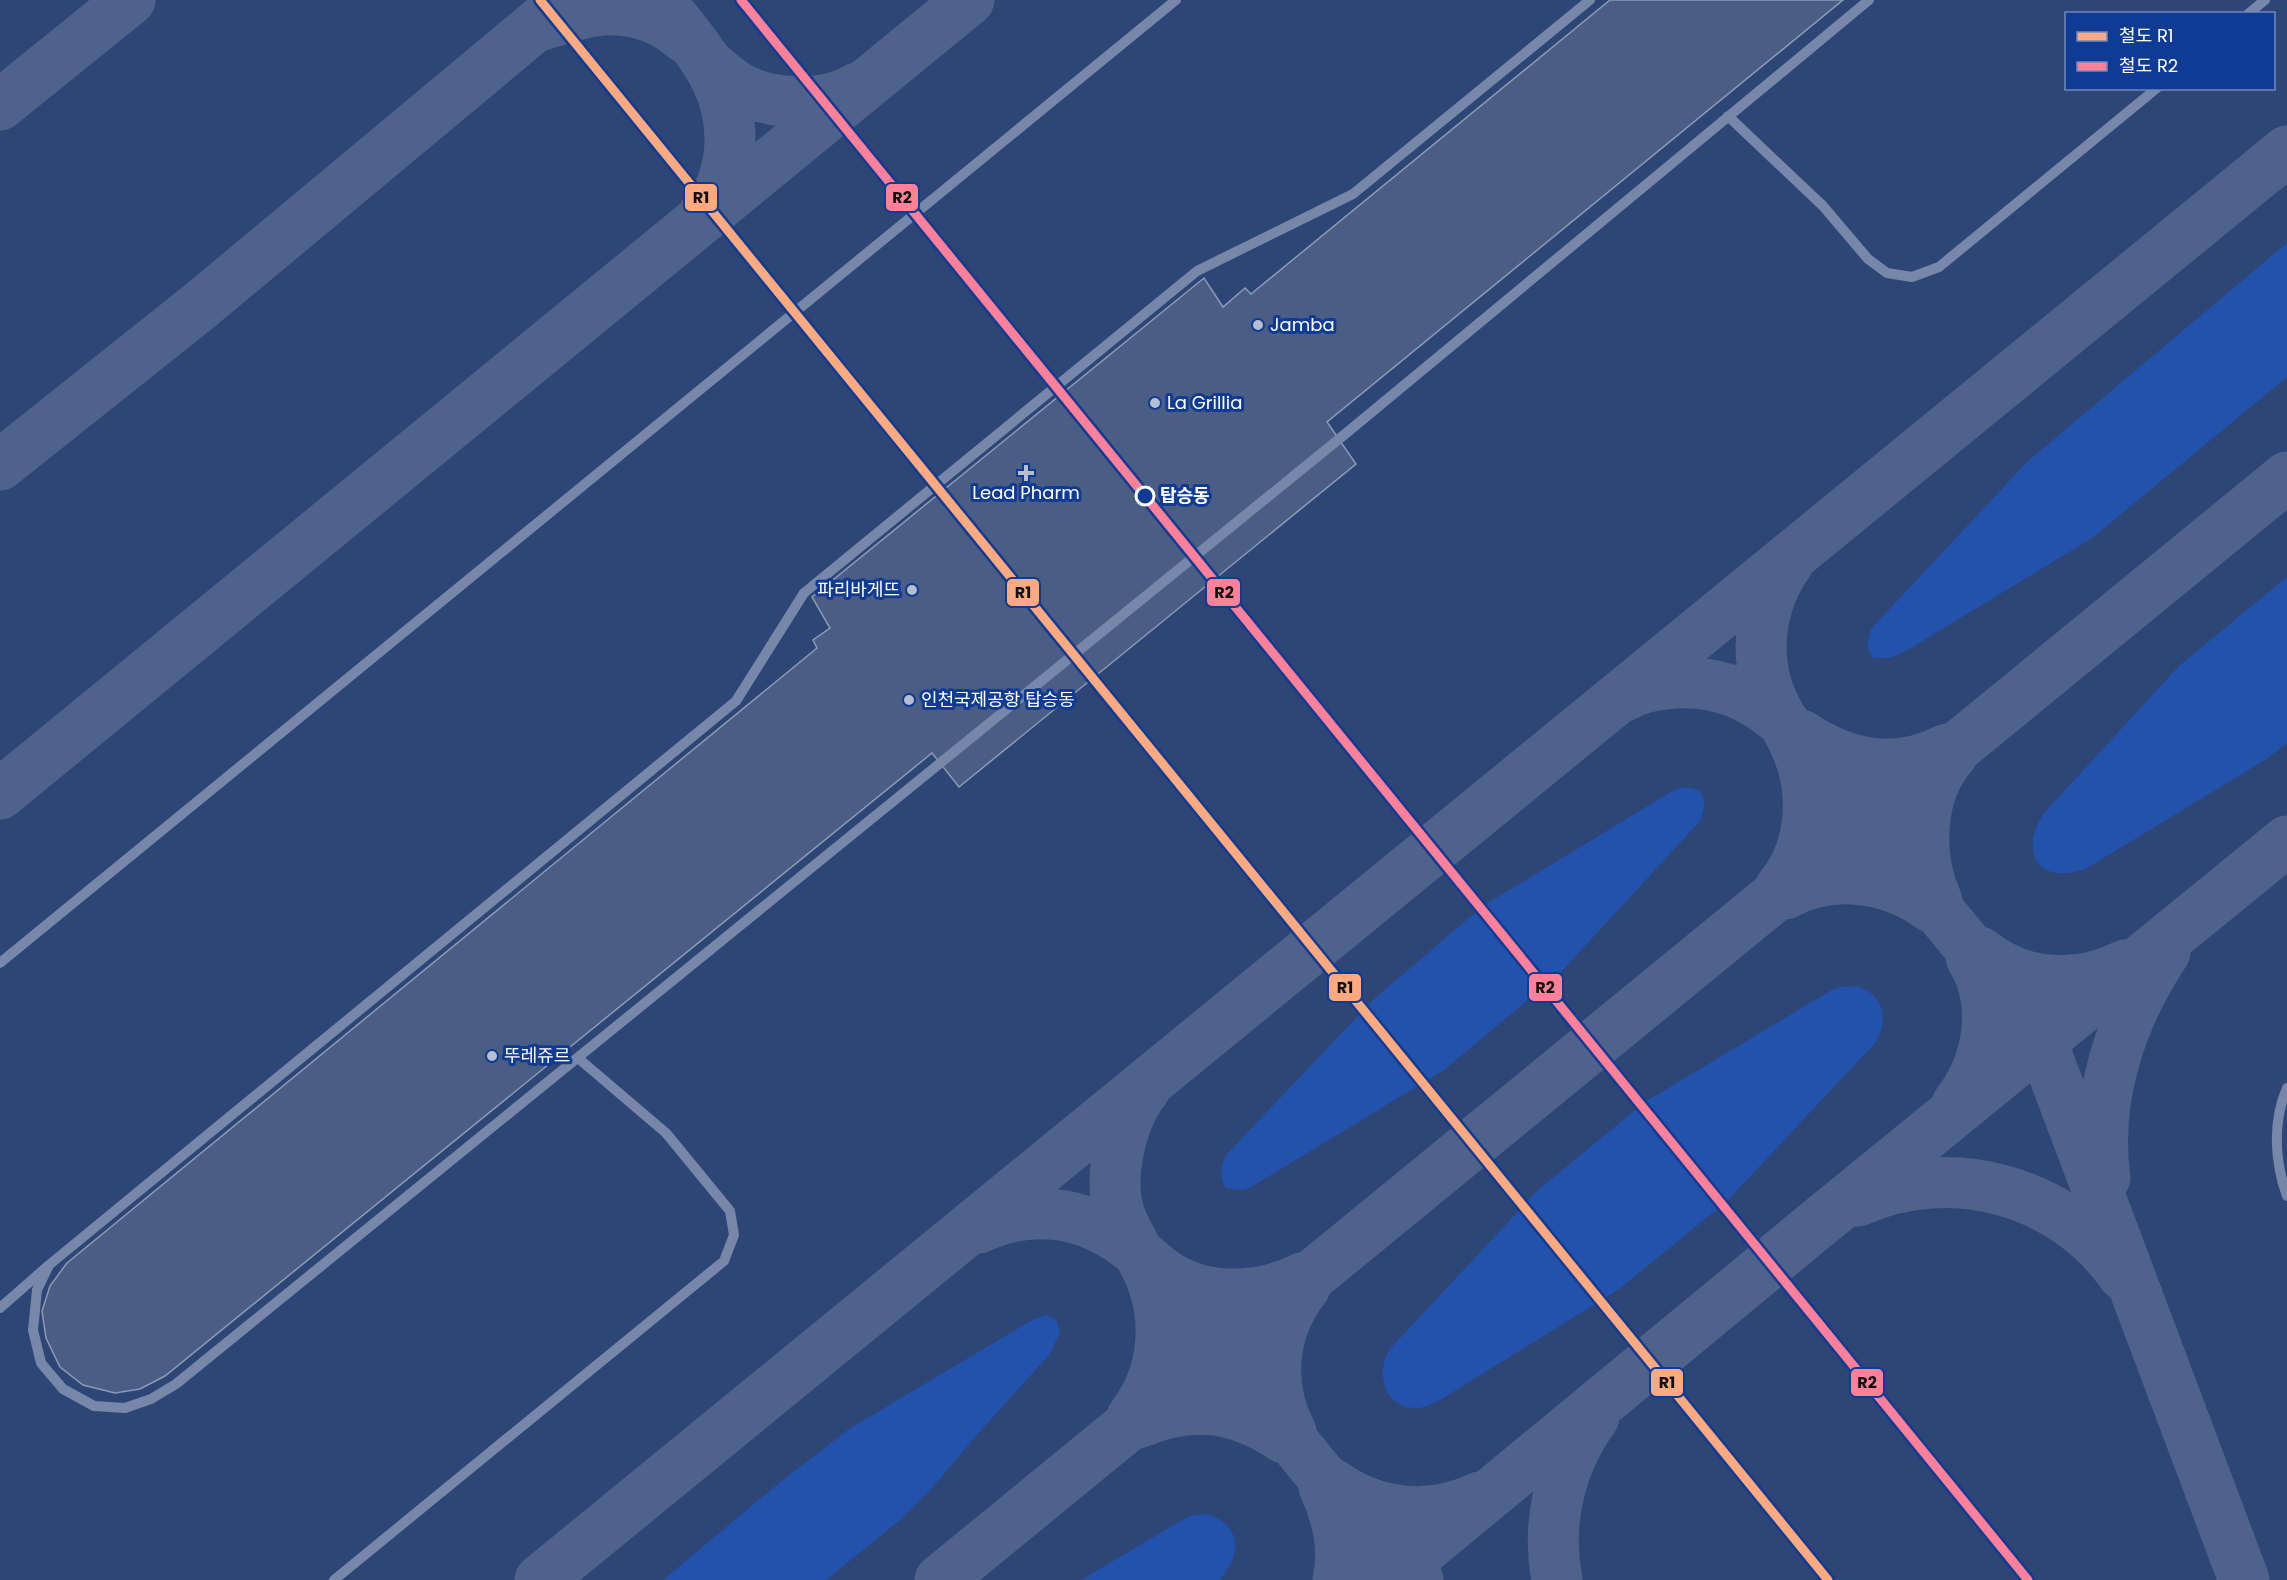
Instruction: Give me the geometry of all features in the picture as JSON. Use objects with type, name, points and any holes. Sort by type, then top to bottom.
[{"type":"lane","points":[[0,963],[1176,0]]},
{"type":"lane","points":[[0,1308],[49,1265],[736,701],[804,593],[1197,271],[1353,194],[1590,0]]},
{"type":"lane","points":[[49,1265],[37,1290],[33,1330],[41,1363],[63,1389],[94,1406],[125,1408],[151,1399],[176,1384],[1325,450],[1869,0]]},
{"type":"lane","points":[[2250,12],[2265,0]]},
{"type":"lane","points":[[1728,116],[1823,206],[1868,259],[1887,273],[1912,277],[1939,267],[2155,90]]},
{"type":"lane","points":[[334,1580],[724,1261],[734,1235],[730,1211],[711,1185],[666,1133],[578,1058]]},
{"type":"lane","points":[[2287,1088],[2278,1116],[2277,1142],[2279,1172],[2287,1196]]},
{"type":"shaded area","points":[[2287,243],[2287,377],[2092,538],[1906,651],[1890,658],[1873,658],[1867,647],[1871,629],[2028,461]]},
{"type":"shaded area","points":[[2287,577],[2287,743],[2265,760],[2087,868],[2071,873],[2057,873],[2046,869],[2038,862],[2033,840],[2045,812],[2179,666]]},
{"type":"shaded area","points":[[1683,787],[1699,790],[1702,794],[1704,804],[1701,820],[1560,973],[1444,1070],[1251,1187],[1242,1190],[1226,1188],[1221,1171],[1227,1154],[1373,1000],[1483,906],[1671,792]]},
{"type":"shaded area","points":[[1856,986],[1873,995],[1882,1009],[1882,1026],[1875,1043],[1726,1202],[1619,1289],[1440,1400],[1418,1408],[1407,1407],[1391,1397],[1383,1380],[1385,1360],[1389,1350],[1538,1190],[1645,1102],[1830,991],[1840,987]]},
{"type":"shaded area","points":[[1046,1315],[1056,1320],[1060,1332],[1050,1354],[932,1488],[900,1520],[826,1580],[663,1580],[773,1488],[849,1429],[1034,1319]]},
{"type":"shaded area","points":[[1207,1514],[1219,1519],[1227,1526],[1233,1534],[1235,1543],[1232,1561],[1219,1580],[1081,1580],[1189,1516]]},
{"type":"building","name":"인천국제공항 탑승동","points":[[1610,0],[1843,0],[1327,422],[1356,464],[959,787],[932,753],[165,1376],[140,1389],[115,1393],[83,1385],[60,1367],[46,1338],[42,1311],[50,1286],[67,1263],[817,648],[813,640],[830,628],[812,597],[1204,278],[1223,307],[1245,288],[1251,294]]},
{"type":"taxiway","points":[[0,105],[130,0]]},
{"type":"taxiway","points":[[0,465],[201,305],[567,0]]},
{"type":"taxiway","points":[[659,0],[688,35],[712,71],[727,110],[730,132],[728,164],[717,195],[703,215]]},
{"type":"taxiway","points":[[0,794],[969,0]]},
{"type":"taxiway","points":[[533,28],[594,11],[624,10],[660,21],[687,39]]},
{"type":"taxiway","points":[[708,64],[738,87],[766,98],[782,101],[830,99],[857,88]]},
{"type":"taxiway","points":[[540,1580],[2287,151]]},
{"type":"taxiway","points":[[940,1580],[2287,477]]},
{"type":"taxiway","points":[[1780,888],[1791,873],[1799,856],[1808,819],[1808,800],[1802,762],[1767,687],[1761,654],[1761,637],[1767,605],[1773,589],[1790,560]]},
{"type":"taxiway","points":[[1625,696],[1655,685],[1699,683],[1745,696],[1773,714],[1786,725],[2019,1008],[2041,1040],[2244,1580]]},
{"type":"taxiway","points":[[1801,735],[1836,754],[1872,763],[1909,762],[1947,749]]},
{"type":"taxiway","points":[[1937,901],[1926,865],[1924,826],[1933,788],[1941,770],[1952,755]]},
{"type":"taxiway","points":[[1386,1580],[2287,841]]},
{"type":"taxiway","points":[[1785,894],[1821,881],[1860,880],[1897,888],[1931,907]]},
{"type":"taxiway","points":[[1980,952],[2014,972],[2050,980],[2088,978],[2125,965]]},
{"type":"taxiway","points":[[2105,1178],[2104,1118],[2114,1060],[2136,1004],[2165,952]]},
{"type":"taxiway","points":[[1957,1104],[1966,1091],[1980,1061],[1987,1028],[1985,994],[1980,975],[1971,957]]},
{"type":"taxiway","points":[[1132,1417],[1151,1385],[1156,1368],[1160,1350],[1160,1314],[1151,1278],[1122,1221],[1115,1188],[1118,1152],[1123,1135],[1136,1102],[1145,1089]]},
{"type":"taxiway","points":[[1858,1201],[1894,1189],[1931,1183],[1968,1184],[2004,1191],[2038,1204],[2070,1222],[2099,1246],[2123,1275]]},
{"type":"taxiway","points":[[979,1228],[998,1220],[1017,1216],[1055,1214],[1073,1218],[1109,1232],[1132,1247],[1169,1277],[1185,1285],[1218,1293],[1236,1294],[1270,1290],[1302,1278]]},
{"type":"taxiway","points":[[1140,1255],[1383,1551],[1400,1568],[1418,1580]]},
{"type":"taxiway","points":[[1291,1432],[1278,1395],[1276,1357],[1285,1321],[1305,1287]]},
{"type":"taxiway","points":[[1138,1423],[1177,1411],[1213,1410],[1249,1419],[1284,1438]]},
{"type":"taxiway","points":[[1557,1580],[1553,1537],[1559,1494],[1572,1454],[1594,1417]]},
{"type":"taxiway","points":[[1331,1483],[1366,1502],[1404,1511],[1423,1512],[1442,1509],[1461,1505],[1480,1497]]},
{"type":"taxiway","points":[[1324,1487],[1333,1509],[1340,1544],[1338,1580]]},
{"type":"rail line","name":"R1","points":[[540,0],[1828,1580]]},
{"type":"rail line","name":"R2","points":[[741,0],[2028,1580]]},
{"type":"place","name":"Jamba","points":[[1258,325]]},
{"type":"place","name":"La Grillia","points":[[1155,403]]},
{"type":"place","name":"Lead Pharm","points":[[1026,473]]},
{"type":"place","name":"탑승동","points":[[1145,496]]},
{"type":"place","name":"파리바게뜨","points":[[912,590]]},
{"type":"place","name":"인천국제공항 탑승동","points":[[909,700]]},
{"type":"place","name":"뚜레쥬르","points":[[492,1056]]}]
